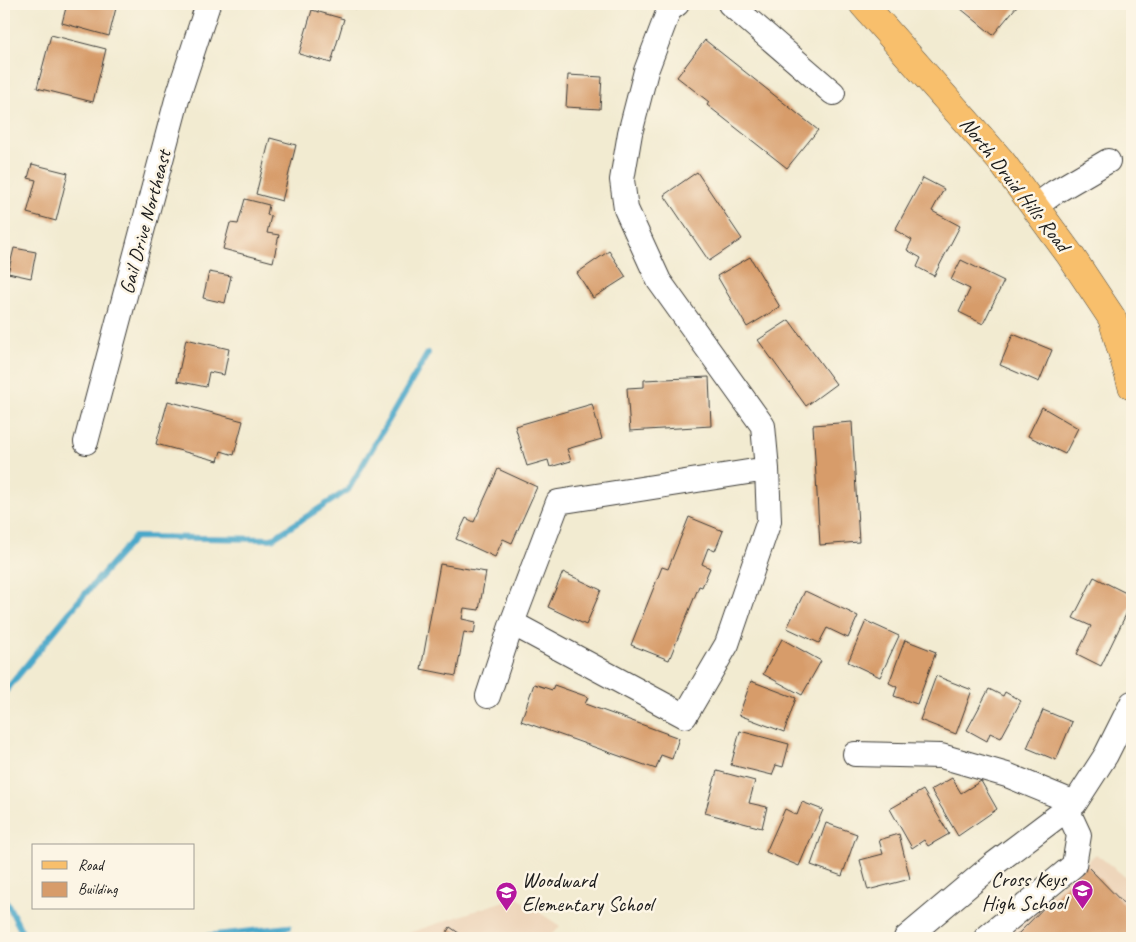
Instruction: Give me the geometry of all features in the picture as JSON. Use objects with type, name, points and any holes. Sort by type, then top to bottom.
[{"type":"main road","name":"North Druid Hills Road","points":[[863,4],[995,154],[1036,206],[1112,318],[1132,386]]},
{"type":"street","name":"Gail Drive Northeast","points":[[86,442],[178,96],[208,4]]},
{"type":"street","points":[[512,623],[685,716],[727,644],[769,521],[763,426],[659,281],[626,209],[622,180],[630,133],[646,70],[669,10],[677,4]]},
{"type":"street","points":[[730,4],[833,93]]},
{"type":"street","points":[[1036,206],[1055,192],[1108,161]]},
{"type":"street","points":[[488,696],[512,623],[558,502],[767,469]]},
{"type":"street","points":[[906,938],[994,864],[1071,806],[1106,755],[1132,703]]},
{"type":"street","points":[[856,754],[941,756],[1007,775],[1071,806]]},
{"type":"street","points":[[986,938],[1074,865],[1078,835],[1071,806]]},
{"type":"shaded area","name":"Cross Keys High School","points":[[1096,854],[1132,882],[1132,938],[999,938]]},
{"type":"shaded area","name":"Woodward Elementary School","points":[[516,897],[560,926],[548,938],[394,938]]},
{"type":"building","points":[[67,4],[117,4],[109,36],[62,23]]},
{"type":"building","points":[[344,4],[358,4],[355,9]]},
{"type":"building","points":[[955,4],[1014,4],[1017,6],[993,35]]},
{"type":"building","points":[[312,10],[344,19],[331,63],[299,54]]},
{"type":"building","points":[[51,35],[106,49],[93,102],[37,88]]},
{"type":"building","points":[[705,40],[818,130],[787,168],[707,105],[709,102],[677,77]]},
{"type":"building","points":[[568,75],[602,77],[600,109],[566,107]]},
{"type":"building","points":[[270,138],[296,145],[282,201],[256,194]]},
{"type":"building","points":[[32,164],[68,173],[56,221],[27,213],[36,180],[28,178]]},
{"type":"building","points":[[697,172],[742,239],[709,261],[664,195]]},
{"type":"building","points":[[923,178],[944,189],[932,211],[960,226],[934,276],[917,267],[921,258],[907,250],[912,240],[895,230]]},
{"type":"building","points":[[245,199],[269,205],[267,215],[271,216],[267,233],[279,235],[273,262],[223,249],[230,223],[238,224]]},
{"type":"building","points":[[14,248],[36,252],[31,278],[8,273]]},
{"type":"building","points":[[609,251],[626,277],[593,298],[577,273]]},
{"type":"building","points":[[750,257],[780,307],[747,327],[717,276]]},
{"type":"building","points":[[961,260],[1004,281],[983,324],[959,312],[970,289],[951,280]]},
{"type":"building","points":[[209,272],[231,276],[225,303],[203,298]]},
{"type":"building","points":[[789,320],[836,384],[806,406],[758,340]]},
{"type":"building","points":[[1013,334],[1052,350],[1039,382],[1000,365]]},
{"type":"building","points":[[186,339],[229,349],[224,375],[209,372],[206,387],[177,381]]},
{"type":"building","points":[[709,377],[711,426],[630,431],[627,388],[644,387],[644,380]]},
{"type":"building","points":[[168,401],[243,421],[234,455],[221,451],[218,461],[156,444]]},
{"type":"building","points":[[592,404],[602,439],[567,449],[571,461],[550,467],[548,460],[527,466],[515,426]]},
{"type":"building","points":[[1042,407],[1078,428],[1065,454],[1028,436]]},
{"type":"building","points":[[852,422],[859,542],[820,545],[813,425]]},
{"type":"building","points":[[498,469],[537,487],[512,543],[503,539],[495,557],[456,539],[466,518],[474,522]]},
{"type":"building","points":[[689,517],[723,531],[715,551],[708,548],[702,564],[710,568],[702,587],[699,586],[669,660],[631,645],[662,567],[668,569]]},
{"type":"building","points":[[440,564],[486,572],[479,610],[464,608],[462,619],[476,622],[474,634],[464,632],[456,676],[421,669]]},
{"type":"building","points":[[563,572],[601,590],[586,625],[548,607]]},
{"type":"building","points":[[1094,577],[1132,596],[1132,602],[1101,666],[1077,654],[1091,626],[1073,618]]},
{"type":"building","points":[[805,591],[858,616],[848,638],[827,628],[819,643],[787,628]]},
{"type":"building","points":[[866,621],[899,636],[880,677],[848,662]]},
{"type":"building","points":[[782,639],[821,661],[802,695],[763,674]]},
{"type":"building","points":[[905,640],[936,652],[917,704],[894,696],[897,687],[889,683]]},
{"type":"building","points":[[936,676],[972,690],[956,734],[920,720]]},
{"type":"building","points":[[751,681],[796,698],[784,732],[739,715]]},
{"type":"building","points":[[534,684],[552,690],[554,685],[588,697],[585,704],[679,738],[672,759],[661,755],[656,769],[521,721]]},
{"type":"building","points":[[989,689],[1003,696],[1005,692],[1021,701],[1001,738],[990,733],[987,741],[967,730]]},
{"type":"building","points":[[1043,710],[1072,722],[1056,760],[1027,748]]},
{"type":"building","points":[[740,731],[789,744],[783,767],[776,765],[772,775],[731,765]]},
{"type":"building","points":[[717,771],[755,781],[749,803],[767,807],[762,828],[705,813]]},
{"type":"building","points":[[952,778],[961,793],[981,781],[997,809],[958,836],[931,790]]},
{"type":"building","points":[[923,790],[949,834],[928,846],[924,840],[912,848],[890,809]]},
{"type":"building","points":[[802,802],[823,810],[799,866],[766,852],[785,809],[797,815]]},
{"type":"building","points":[[826,823],[857,834],[842,876],[811,865]]},
{"type":"building","points":[[899,834],[910,879],[868,890],[860,860],[883,854],[879,840]]},
{"type":"building","name":"Cross Keys High School","points":[[1086,865],[1132,912],[1132,938],[1014,938]]},
{"type":"building","points":[[450,927],[466,938],[443,938]]},
{"type":"waterway","points":[[4,693],[78,602],[135,537],[272,539],[348,490],[428,353]]},
{"type":"waterway","points":[[4,897],[25,938]]},
{"type":"waterway","points":[[188,938],[289,927]]},
{"type":"place","name":"Cross Keys High School","points":[[1082,910]]},
{"type":"place","name":"Woodward Elementary School","points":[[506,911]]}]
